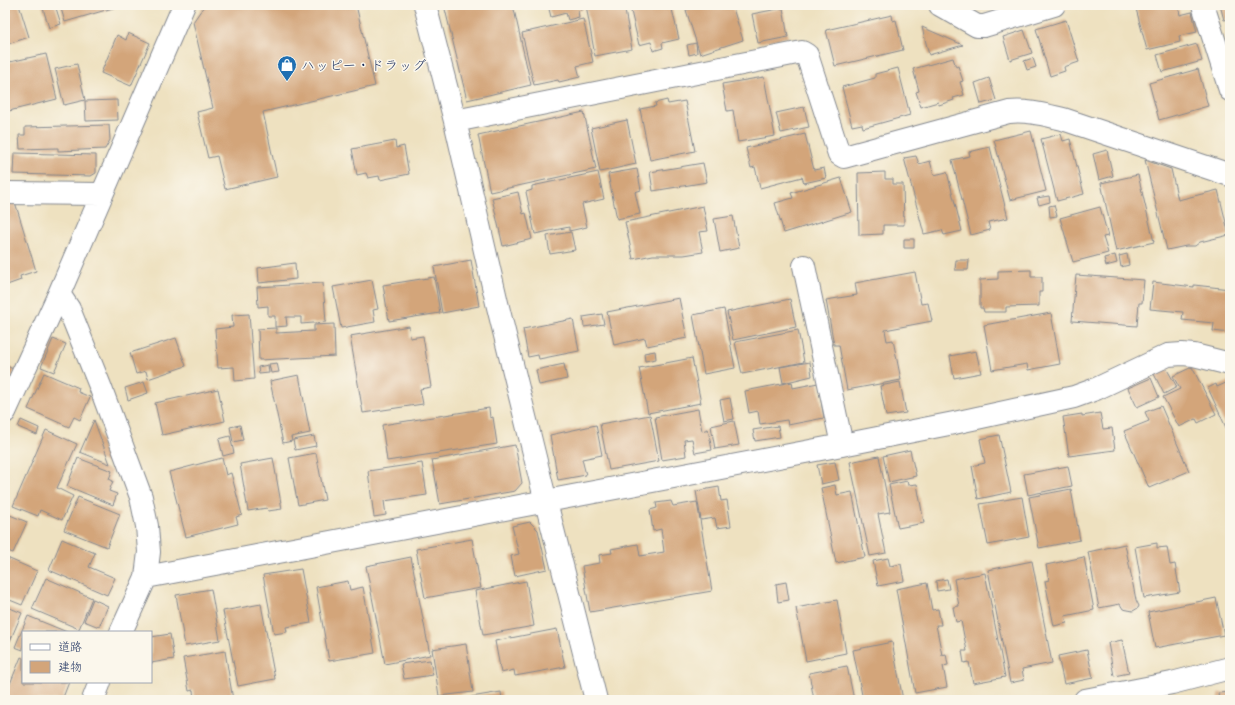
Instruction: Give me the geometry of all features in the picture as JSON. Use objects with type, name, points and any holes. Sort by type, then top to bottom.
[{"type":"street","points":[[5,412],[59,294],[184,5]]},
{"type":"street","points":[[424,5],[455,121],[499,310],[596,700]]},
{"type":"street","points":[[940,5],[977,26],[984,26],[1054,5]]},
{"type":"street","points":[[1203,5],[1230,90]]},
{"type":"street","points":[[455,121],[802,52],[808,55],[839,154],[844,157],[1009,112],[1021,111],[1063,119],[1230,175]]},
{"type":"street","points":[[5,193],[102,194]]},
{"type":"street","points":[[804,266],[842,445]]},
{"type":"street","points":[[59,294],[69,309],[94,372],[141,497],[147,526],[149,552],[146,577],[121,631]]},
{"type":"street","points":[[146,577],[842,445],[1074,397],[1096,389],[1168,355],[1194,355],[1230,364]]},
{"type":"street","points":[[1085,700],[1172,683],[1230,668]]},
{"type":"street","points":[[93,700],[100,683]]},
{"type":"building","points":[[5,5],[19,5],[29,37],[5,45]]},
{"type":"building","points":[[42,5],[55,5],[61,24],[49,28]]},
{"type":"building","points":[[60,5],[123,5],[65,22]]},
{"type":"building","points":[[356,5],[375,86],[263,112],[277,177],[225,189],[217,156],[208,158],[197,112],[213,108],[193,22],[204,6]]},
{"type":"building","points":[[444,5],[513,5],[531,85],[467,100]]},
{"type":"building","points":[[548,5],[582,5],[583,9],[578,11],[579,17],[568,20],[566,13],[551,17]]},
{"type":"building","points":[[586,5],[624,5],[632,49],[595,56]]},
{"type":"building","points":[[639,5],[671,5],[679,39],[662,43],[663,48],[653,51],[651,42],[639,45],[630,7]]},
{"type":"building","points":[[702,5],[732,5],[743,40],[700,54],[686,10]]},
{"type":"building","points":[[1135,5],[1178,5],[1180,15],[1192,12],[1197,32],[1179,36],[1180,42],[1147,50]]},
{"type":"building","points":[[1220,5],[1230,5],[1230,19],[1224,20]]},
{"type":"building","points":[[783,8],[788,37],[758,43],[752,14]]},
{"type":"building","points":[[892,15],[893,21],[896,20],[903,50],[835,66],[826,30]]},
{"type":"building","points":[[583,19],[593,62],[577,66],[580,77],[559,82],[558,80],[534,85],[522,33]]},
{"type":"building","points":[[1066,20],[1079,62],[1064,67],[1065,71],[1050,76],[1036,29]]},
{"type":"building","points":[[922,27],[963,45],[929,55]]},
{"type":"building","points":[[1024,30],[1032,53],[1010,60],[1003,37]]},
{"type":"building","points":[[128,33],[150,43],[131,86],[101,73],[117,35],[126,40]]},
{"type":"building","points":[[696,43],[697,53],[689,55],[687,45]]},
{"type":"building","points":[[1197,44],[1202,61],[1162,72],[1157,55]]},
{"type":"building","points":[[46,54],[57,99],[5,112],[5,63]]},
{"type":"building","points":[[953,58],[956,67],[958,66],[963,81],[960,82],[964,95],[953,98],[954,100],[939,105],[938,102],[921,107],[916,92],[919,91],[913,69]]},
{"type":"building","points":[[1033,58],[1036,67],[1027,70],[1024,61]]},
{"type":"building","points":[[77,64],[85,100],[64,105],[55,69]]},
{"type":"building","points":[[898,68],[910,115],[863,128],[862,124],[852,126],[842,87],[875,78],[875,74]]},
{"type":"building","points":[[1198,69],[1208,106],[1159,120],[1149,83]]},
{"type":"building","points":[[764,77],[775,136],[738,142],[733,110],[727,111],[722,84]]},
{"type":"building","points":[[989,78],[996,100],[981,104],[975,83]]},
{"type":"building","points":[[117,100],[118,120],[86,121],[85,101]]},
{"type":"building","points":[[667,100],[668,104],[685,101],[695,151],[650,160],[640,109],[656,106],[655,103]]},
{"type":"building","points":[[804,107],[809,127],[781,133],[776,113]]},
{"type":"building","points":[[584,112],[596,169],[490,192],[478,135]]},
{"type":"building","points":[[627,120],[636,164],[600,172],[591,128]]},
{"type":"building","points":[[109,125],[110,140],[105,149],[58,151],[58,148],[20,149],[19,135],[25,135],[25,127]]},
{"type":"building","points":[[1031,131],[1046,191],[1010,200],[994,140]]},
{"type":"building","points":[[805,134],[814,170],[824,168],[826,178],[804,183],[802,177],[760,188],[755,167],[751,168],[746,148]]},
{"type":"building","points":[[1061,134],[1063,141],[1070,139],[1084,194],[1057,201],[1041,139]]},
{"type":"building","points":[[395,141],[396,148],[404,146],[409,174],[380,180],[379,176],[368,178],[366,173],[357,175],[352,149]]},
{"type":"building","points":[[990,147],[1008,218],[988,222],[990,230],[971,235],[952,160],[970,156],[969,152]]},
{"type":"building","points":[[1107,150],[1113,176],[1099,180],[1093,154]]},
{"type":"building","points":[[14,153],[96,155],[96,173],[91,176],[13,174]]},
{"type":"building","points":[[916,156],[919,164],[930,161],[934,175],[947,172],[962,231],[944,235],[942,230],[924,234],[904,158]]},
{"type":"building","points":[[1145,160],[1171,169],[1178,200],[1218,190],[1229,235],[1200,242],[1195,246],[1186,246],[1167,250]]},
{"type":"building","points":[[703,163],[707,182],[653,191],[650,172]]},
{"type":"building","points":[[637,169],[641,190],[635,192],[640,214],[617,219],[608,174]]},
{"type":"building","points":[[598,172],[604,199],[582,204],[587,227],[569,231],[569,227],[535,234],[526,192],[532,190],[532,186]]},
{"type":"building","points":[[885,172],[885,179],[893,179],[893,184],[903,184],[904,225],[883,225],[883,234],[859,235],[858,173]]},
{"type":"building","points":[[1138,175],[1154,242],[1116,251],[1101,183]]},
{"type":"building","points":[[841,178],[852,212],[784,233],[775,203],[793,198],[791,193]]},
{"type":"building","points":[[518,192],[523,214],[526,213],[532,239],[503,246],[492,198]]},
{"type":"building","points":[[1049,196],[1050,202],[1039,205],[1037,198]]},
{"type":"building","points":[[15,202],[36,271],[20,276],[21,280],[7,285],[5,280],[5,205]]},
{"type":"building","points":[[1054,205],[1057,216],[1050,217],[1049,206]]},
{"type":"building","points":[[703,206],[708,231],[699,232],[703,252],[684,255],[653,255],[633,259],[625,222]]},
{"type":"building","points":[[1100,207],[1108,236],[1103,237],[1108,253],[1073,262],[1060,218]]},
{"type":"building","points":[[733,216],[739,248],[720,252],[714,219]]},
{"type":"building","points":[[571,232],[575,250],[550,254],[547,236]]},
{"type":"building","points":[[904,239],[914,239],[914,248],[904,248]]},
{"type":"building","points":[[1127,254],[1129,265],[1121,267],[1119,256]]},
{"type":"building","points":[[1115,255],[1117,263],[1106,266],[1104,258]]},
{"type":"building","points":[[471,260],[479,306],[442,313],[434,267]]},
{"type":"building","points":[[956,260],[969,260],[968,270],[955,270]]},
{"type":"building","points":[[295,263],[296,279],[259,283],[258,268]]},
{"type":"building","points":[[1031,270],[1031,277],[1042,277],[1042,292],[1039,292],[1039,306],[1006,307],[1006,312],[984,312],[983,308],[980,308],[980,280],[998,279],[998,271]]},
{"type":"building","points":[[915,272],[921,304],[928,303],[932,321],[885,330],[887,341],[893,340],[901,380],[847,390],[839,345],[834,345],[826,300],[857,295],[855,283]]},
{"type":"building","points":[[1076,275],[1144,280],[1142,303],[1139,303],[1137,326],[1072,321]]},
{"type":"building","points":[[434,277],[440,313],[389,321],[383,285]]},
{"type":"building","points":[[372,280],[378,309],[373,310],[375,322],[341,328],[333,287]]},
{"type":"building","points":[[1153,282],[1194,287],[1194,285],[1230,289],[1230,333],[1213,331],[1214,323],[1182,320],[1183,312],[1150,309]]},
{"type":"building","points":[[323,283],[326,322],[301,324],[301,317],[286,317],[287,326],[275,327],[275,316],[268,316],[268,306],[258,307],[257,287]]},
{"type":"building","points":[[679,298],[687,338],[647,346],[645,338],[614,345],[607,312]]},
{"type":"building","points":[[790,299],[796,327],[733,340],[727,312]]},
{"type":"building","points":[[724,309],[735,368],[704,374],[693,315]]},
{"type":"building","points":[[1051,313],[1060,364],[1028,370],[1027,364],[992,370],[984,325]]},
{"type":"building","points":[[249,314],[254,379],[235,381],[234,367],[218,368],[215,329],[233,327],[232,315]]},
{"type":"building","points":[[602,314],[604,324],[584,327],[583,317]]},
{"type":"building","points":[[573,319],[579,351],[539,359],[538,355],[528,357],[523,329]]},
{"type":"building","points":[[334,324],[335,356],[259,360],[258,329],[276,328],[276,333],[314,331],[314,325]]},
{"type":"building","points":[[409,326],[410,338],[423,336],[431,387],[420,389],[423,404],[363,413],[350,336]]},
{"type":"building","points":[[798,330],[804,362],[742,374],[735,342]]},
{"type":"building","points":[[176,338],[186,366],[148,379],[146,371],[136,374],[130,353]]},
{"type":"building","points":[[53,339],[66,344],[54,372],[41,367]]},
{"type":"building","points":[[655,351],[656,359],[645,361],[644,353]]},
{"type":"building","points":[[976,351],[981,373],[954,378],[950,356]]},
{"type":"building","points":[[692,358],[701,403],[648,413],[639,368]]},
{"type":"building","points":[[810,362],[812,376],[783,383],[780,367]]},
{"type":"building","points":[[277,363],[279,372],[271,373],[269,364]]},
{"type":"building","points":[[564,364],[567,379],[539,385],[536,370]]},
{"type":"building","points":[[5,365],[15,370],[5,392]]},
{"type":"building","points":[[268,365],[269,373],[259,374],[258,367]]},
{"type":"building","points":[[1165,366],[1177,387],[1164,394],[1153,372]]},
{"type":"building","points":[[1192,367],[1216,414],[1198,423],[1196,419],[1179,427],[1163,397],[1180,389],[1173,376]]},
{"type":"building","points":[[44,373],[79,388],[78,392],[90,397],[80,420],[74,417],[69,427],[28,409]]},
{"type":"building","points":[[299,375],[310,433],[291,437],[292,441],[283,443],[270,381]]},
{"type":"building","points":[[1151,378],[1159,397],[1137,407],[1128,388]]},
{"type":"building","points":[[1230,381],[1230,432],[1228,432],[1208,388],[1216,384],[1217,387]]},
{"type":"building","points":[[144,382],[148,393],[128,400],[125,388]]},
{"type":"building","points":[[792,382],[793,388],[818,383],[824,418],[788,425],[787,420],[760,424],[758,411],[749,413],[745,391]]},
{"type":"building","points":[[900,382],[906,413],[886,416],[880,386]]},
{"type":"building","points":[[218,389],[225,421],[162,435],[155,403]]},
{"type":"building","points":[[730,398],[734,419],[724,421],[720,400]]},
{"type":"building","points":[[1161,406],[1189,471],[1149,488],[1124,431],[1149,421],[1145,412]]},
{"type":"building","points":[[489,408],[490,418],[493,417],[497,444],[387,461],[382,425]]},
{"type":"building","points":[[698,409],[702,431],[708,429],[712,450],[695,453],[692,439],[684,440],[686,456],[662,460],[655,417]]},
{"type":"building","points":[[1100,413],[1103,429],[1112,428],[1115,450],[1069,456],[1063,417]]},
{"type":"building","points":[[650,415],[659,461],[609,470],[600,424]]},
{"type":"building","points":[[21,420],[39,428],[37,435],[18,427]]},
{"type":"building","points":[[94,420],[110,464],[80,452]]},
{"type":"building","points":[[734,421],[739,445],[715,449],[711,426]]},
{"type":"building","points":[[240,425],[243,440],[233,442],[230,427]]},
{"type":"building","points":[[596,425],[602,455],[582,459],[586,475],[558,480],[550,435]]},
{"type":"building","points":[[778,426],[780,437],[755,441],[753,430]]},
{"type":"building","points":[[46,430],[77,444],[57,488],[73,496],[62,520],[40,510],[38,516],[13,506]]},
{"type":"building","points":[[999,435],[1011,492],[978,499],[972,466],[985,463],[980,439]]},
{"type":"building","points":[[230,436],[234,453],[223,456],[219,439]]},
{"type":"building","points":[[314,436],[316,446],[295,450],[293,440]]},
{"type":"building","points":[[515,445],[522,483],[515,491],[440,504],[432,460]]},
{"type":"building","points":[[910,450],[916,476],[889,482],[883,456]]},
{"type":"building","points":[[316,453],[325,500],[298,505],[289,458]]},
{"type":"building","points":[[879,456],[890,512],[878,514],[886,553],[870,556],[850,462]]},
{"type":"building","points":[[78,458],[112,471],[109,479],[113,481],[109,491],[117,494],[113,505],[67,486]]},
{"type":"building","points":[[222,458],[226,475],[231,473],[242,515],[236,517],[238,524],[186,537],[169,472]]},
{"type":"building","points":[[273,458],[282,509],[268,511],[267,508],[248,511],[240,464]]},
{"type":"building","points":[[835,462],[839,480],[821,484],[817,465]]},
{"type":"building","points":[[422,463],[427,495],[384,501],[386,515],[374,517],[368,471]]},
{"type":"building","points":[[1068,466],[1072,486],[1028,495],[1024,474]]},
{"type":"building","points":[[907,481],[908,485],[917,484],[924,523],[898,528],[889,485]]},
{"type":"building","points":[[835,485],[837,495],[852,492],[865,557],[836,563],[821,488]]},
{"type":"building","points":[[719,487],[721,501],[727,500],[731,526],[717,528],[715,518],[701,520],[696,491]]},
{"type":"building","points":[[1071,489],[1080,540],[1039,548],[1029,497]]},
{"type":"building","points":[[78,497],[120,514],[107,547],[64,530]]},
{"type":"building","points":[[1022,497],[1029,537],[988,545],[980,504]]},
{"type":"building","points":[[671,501],[673,506],[697,502],[712,591],[590,612],[582,566],[600,563],[599,555],[612,553],[611,549],[638,544],[640,556],[664,552],[661,529],[653,531],[650,510],[657,508],[656,503]]},
{"type":"building","points":[[5,513],[27,522],[13,553],[5,550]]},
{"type":"building","points":[[530,522],[538,530],[547,569],[515,576],[511,556],[519,554],[512,526]]},
{"type":"building","points":[[62,539],[95,553],[89,567],[115,578],[107,595],[49,570]]},
{"type":"building","points":[[472,539],[481,588],[425,598],[416,549]]},
{"type":"building","points":[[1157,543],[1157,548],[1167,547],[1170,565],[1175,564],[1180,592],[1144,598],[1135,547]]},
{"type":"building","points":[[1125,544],[1136,600],[1139,606],[1133,611],[1123,609],[1120,604],[1099,608],[1088,552]]},
{"type":"building","points":[[5,557],[37,571],[22,605],[5,598]]},
{"type":"building","points":[[411,557],[430,655],[385,664],[366,566]]},
{"type":"building","points":[[1084,557],[1094,610],[1065,616],[1067,623],[1054,626],[1045,581],[1049,580],[1046,565]]},
{"type":"building","points":[[888,558],[890,566],[901,564],[904,581],[878,586],[873,561]]},
{"type":"building","points":[[1032,561],[1052,663],[1022,669],[1024,680],[1010,683],[988,570]]},
{"type":"building","points":[[301,569],[311,623],[286,627],[287,632],[274,634],[263,575]]},
{"type":"building","points":[[985,573],[1005,677],[973,683],[969,662],[964,663],[962,651],[967,651],[961,621],[956,622],[953,607],[959,606],[954,579]]},
{"type":"building","points":[[46,578],[92,598],[79,629],[32,609]]},
{"type":"building","points":[[947,579],[949,589],[937,591],[936,581]]},
{"type":"building","points":[[348,581],[350,590],[363,587],[375,653],[329,661],[316,587]]},
{"type":"building","points":[[526,581],[534,626],[483,635],[475,591]]},
{"type":"building","points":[[786,582],[789,600],[778,602],[776,584]]},
{"type":"building","points":[[927,583],[932,610],[938,609],[941,625],[936,625],[942,655],[946,654],[948,665],[943,666],[947,687],[915,693],[896,589]]},
{"type":"building","points":[[211,589],[220,640],[185,646],[176,595]]},
{"type":"building","points":[[1216,598],[1224,635],[1155,648],[1148,612]]},
{"type":"building","points":[[93,599],[108,606],[99,627],[84,621]]},
{"type":"building","points":[[837,600],[846,653],[806,661],[796,608]]},
{"type":"building","points":[[261,604],[275,679],[238,686],[223,611]]},
{"type":"building","points":[[5,606],[22,613],[10,641],[5,639]]},
{"type":"building","points":[[28,616],[65,631],[22,631],[22,650],[15,647]]},
{"type":"building","points":[[557,629],[565,667],[515,676],[514,670],[501,673],[495,641]]},
{"type":"building","points":[[170,634],[174,659],[152,663],[152,637]]},
{"type":"building","points":[[1122,640],[1129,673],[1114,676],[1108,643]]},
{"type":"building","points":[[892,642],[903,700],[863,700],[853,650]]},
{"type":"building","points":[[466,644],[473,692],[439,696],[432,649]]},
{"type":"building","points":[[1087,650],[1093,678],[1064,684],[1058,656]]},
{"type":"building","points":[[225,651],[233,700],[194,700],[193,690],[189,691],[183,658]]},
{"type":"building","points":[[21,657],[22,683],[69,683],[62,700],[5,699]]},
{"type":"building","points":[[430,660],[433,675],[404,679],[401,664]]},
{"type":"building","points":[[847,666],[854,700],[814,700],[809,673]]},
{"type":"building","points":[[501,692],[502,700],[472,700],[471,697]]},
{"type":"building","points":[[1230,692],[1230,700],[1219,700],[1218,693]]},
{"type":"place","name":"ハッピー・ドラッグ","points":[[287,82]]}]
